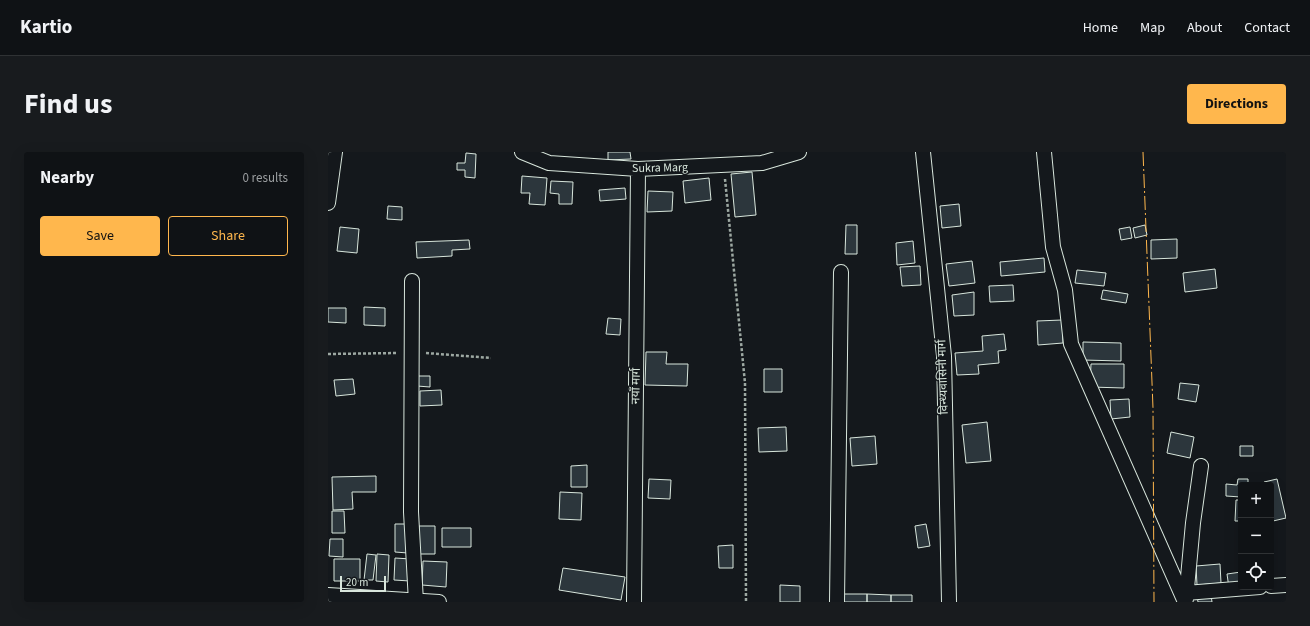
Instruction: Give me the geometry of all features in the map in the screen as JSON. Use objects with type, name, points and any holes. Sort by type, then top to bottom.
[{"type":"street","points":[[328,203],[335,152]]},
{"type":"street","name":"Sukra Marg","points":[[522,152],[550,163],[638,169],[762,163],[799,152]]},
{"type":"street","name":"विन्ध्यवासिनी मार्ग","points":[[923,152],[944,356],[949,602]]},
{"type":"street","points":[[1044,152],[1053,247],[1064,290],[1071,344],[1186,599]]},
{"type":"street","name":"नयाँ मार्ग","points":[[634,602],[638,169]]},
{"type":"street","points":[[837,602],[841,272]]},
{"type":"street","points":[[412,281],[411,512],[416,602]]},
{"type":"street","points":[[1186,599],[1193,523],[1201,466]]},
{"type":"street","points":[[1274,586],[1286,584]]},
{"type":"street","points":[[1186,599],[1242,590]]},
{"type":"street","points":[[328,595],[416,602],[439,602]]},
{"type":"path","points":[[724,166],[745,383],[746,602]]},
{"type":"building","points":[[608,152],[630,152],[631,159],[608,160]]},
{"type":"building","points":[[466,153],[476,154],[475,178],[465,177],[465,170],[457,170],[457,163],[465,163]]},
{"type":"building","points":[[752,172],[756,215],[735,217],[731,174]]},
{"type":"building","points":[[522,176],[547,178],[545,205],[529,204],[530,193],[521,193]]},
{"type":"building","points":[[709,178],[711,200],[685,203],[683,181]]},
{"type":"building","points":[[551,181],[573,182],[572,204],[559,204],[559,194],[550,193]]},
{"type":"building","points":[[625,188],[626,199],[600,201],[599,190]]},
{"type":"building","points":[[648,191],[673,192],[672,211],[647,212]]},
{"type":"building","points":[[959,204],[961,226],[942,228],[940,206]]},
{"type":"building","points":[[388,206],[402,207],[402,220],[387,219]]},
{"type":"building","points":[[846,225],[857,225],[857,254],[845,254]]},
{"type":"building","points":[[1145,225],[1147,235],[1135,238],[1133,228]]},
{"type":"building","points":[[340,227],[359,229],[357,253],[337,251]]},
{"type":"building","points":[[1130,227],[1132,238],[1121,240],[1119,229]]},
{"type":"building","points":[[1177,239],[1177,258],[1151,259],[1151,240]]},
{"type":"building","points":[[469,240],[470,249],[452,250],[452,256],[417,258],[416,242]]},
{"type":"building","points":[[913,241],[915,263],[897,265],[896,243]]},
{"type":"building","points":[[1044,258],[1045,272],[1001,276],[1000,262]]},
{"type":"building","points":[[972,261],[975,283],[949,286],[946,264]]},
{"type":"building","points":[[920,266],[921,285],[902,286],[900,267]]},
{"type":"building","points":[[1215,269],[1217,288],[1185,292],[1183,273]]},
{"type":"building","points":[[1077,270],[1106,273],[1104,286],[1075,283]]},
{"type":"building","points":[[1013,285],[1014,301],[990,302],[989,286]]},
{"type":"building","points":[[1103,290],[1128,294],[1126,303],[1101,299]]},
{"type":"building","points":[[974,292],[974,315],[954,316],[952,295]]},
{"type":"building","points":[[364,307],[385,308],[385,326],[364,325]]},
{"type":"building","points":[[328,308],[346,308],[346,323],[328,322]]},
{"type":"building","points":[[608,318],[621,319],[620,335],[606,334]]},
{"type":"building","points":[[1062,320],[1063,343],[1038,345],[1037,321]]},
{"type":"building","points":[[1004,334],[1006,350],[998,351],[999,363],[978,365],[979,374],[957,375],[955,353],[983,351],[982,336]]},
{"type":"building","points":[[1083,342],[1121,343],[1121,361],[1083,360]]},
{"type":"building","points":[[646,352],[667,352],[666,364],[688,364],[687,386],[645,385]]},
{"type":"building","points":[[1091,364],[1124,364],[1124,388],[1090,387]]},
{"type":"building","points":[[764,369],[782,369],[782,392],[764,392]]},
{"type":"building","points":[[417,376],[430,376],[430,387],[417,386]]},
{"type":"building","points":[[353,379],[355,394],[336,396],[334,380]]},
{"type":"building","points":[[1180,383],[1199,385],[1196,402],[1178,399]]},
{"type":"building","points":[[441,390],[442,405],[420,406],[420,391]]},
{"type":"building","points":[[1129,399],[1130,417],[1111,419],[1110,400]]},
{"type":"building","points":[[987,422],[991,461],[966,463],[962,425]]},
{"type":"building","points":[[786,427],[787,451],[759,452],[758,428]]},
{"type":"building","points":[[1171,432],[1194,437],[1190,458],[1167,453]]},
{"type":"building","points":[[875,436],[877,464],[852,466],[850,438]]},
{"type":"building","points":[[1240,446],[1253,446],[1253,456],[1240,456]]},
{"type":"building","points":[[587,465],[587,487],[571,487],[571,466]]},
{"type":"building","points":[[376,476],[376,492],[352,492],[353,509],[333,510],[332,477]]},
{"type":"building","points":[[649,479],[671,480],[670,499],[648,498]]},
{"type":"building","points":[[1238,479],[1248,479],[1248,482],[1238,482],[1238,497],[1226,496],[1226,484],[1237,485]]},
{"type":"building","points":[[1277,479],[1286,518],[1274,521],[1274,482],[1264,482]]},
{"type":"building","points":[[560,492],[582,493],[581,520],[559,519]]},
{"type":"building","points":[[1236,500],[1238,500],[1238,521],[1235,521]]},
{"type":"building","points":[[332,511],[344,511],[345,533],[332,533]]},
{"type":"building","points":[[395,524],[409,524],[408,553],[395,552]]},
{"type":"building","points":[[926,524],[930,546],[918,548],[915,526]]},
{"type":"building","points":[[419,526],[435,526],[435,554],[419,554]]},
{"type":"building","points":[[442,528],[471,528],[471,547],[442,547]]},
{"type":"building","points":[[330,539],[343,539],[343,557],[329,556]]},
{"type":"building","points":[[733,545],[733,568],[719,568],[718,546]]},
{"type":"building","points":[[367,554],[376,555],[373,580],[364,580]]},
{"type":"building","points":[[377,554],[389,555],[388,582],[376,581]]},
{"type":"building","points":[[395,558],[411,559],[410,581],[394,580]]},
{"type":"building","points":[[334,559],[360,559],[360,581],[334,581]]},
{"type":"building","points":[[423,561],[447,562],[446,587],[422,585]]},
{"type":"building","points":[[1220,564],[1221,583],[1197,585],[1196,566]]},
{"type":"building","points":[[563,568],[625,577],[621,600],[559,590]]},
{"type":"building","points":[[1238,572],[1238,586],[1229,588],[1227,574]]},
{"type":"building","points":[[780,585],[800,586],[800,602],[780,602]]},
{"type":"building","points":[[843,594],[867,594],[867,602],[843,602]]},
{"type":"building","points":[[867,594],[891,595],[891,602],[867,602]]},
{"type":"building","points":[[891,595],[912,595],[912,602],[891,602]]},
{"type":"building","points":[[1211,595],[1212,602],[1198,602],[1197,596]]},
{"type":"power","points":[[1143,152],[1153,408],[1154,602]]}]
